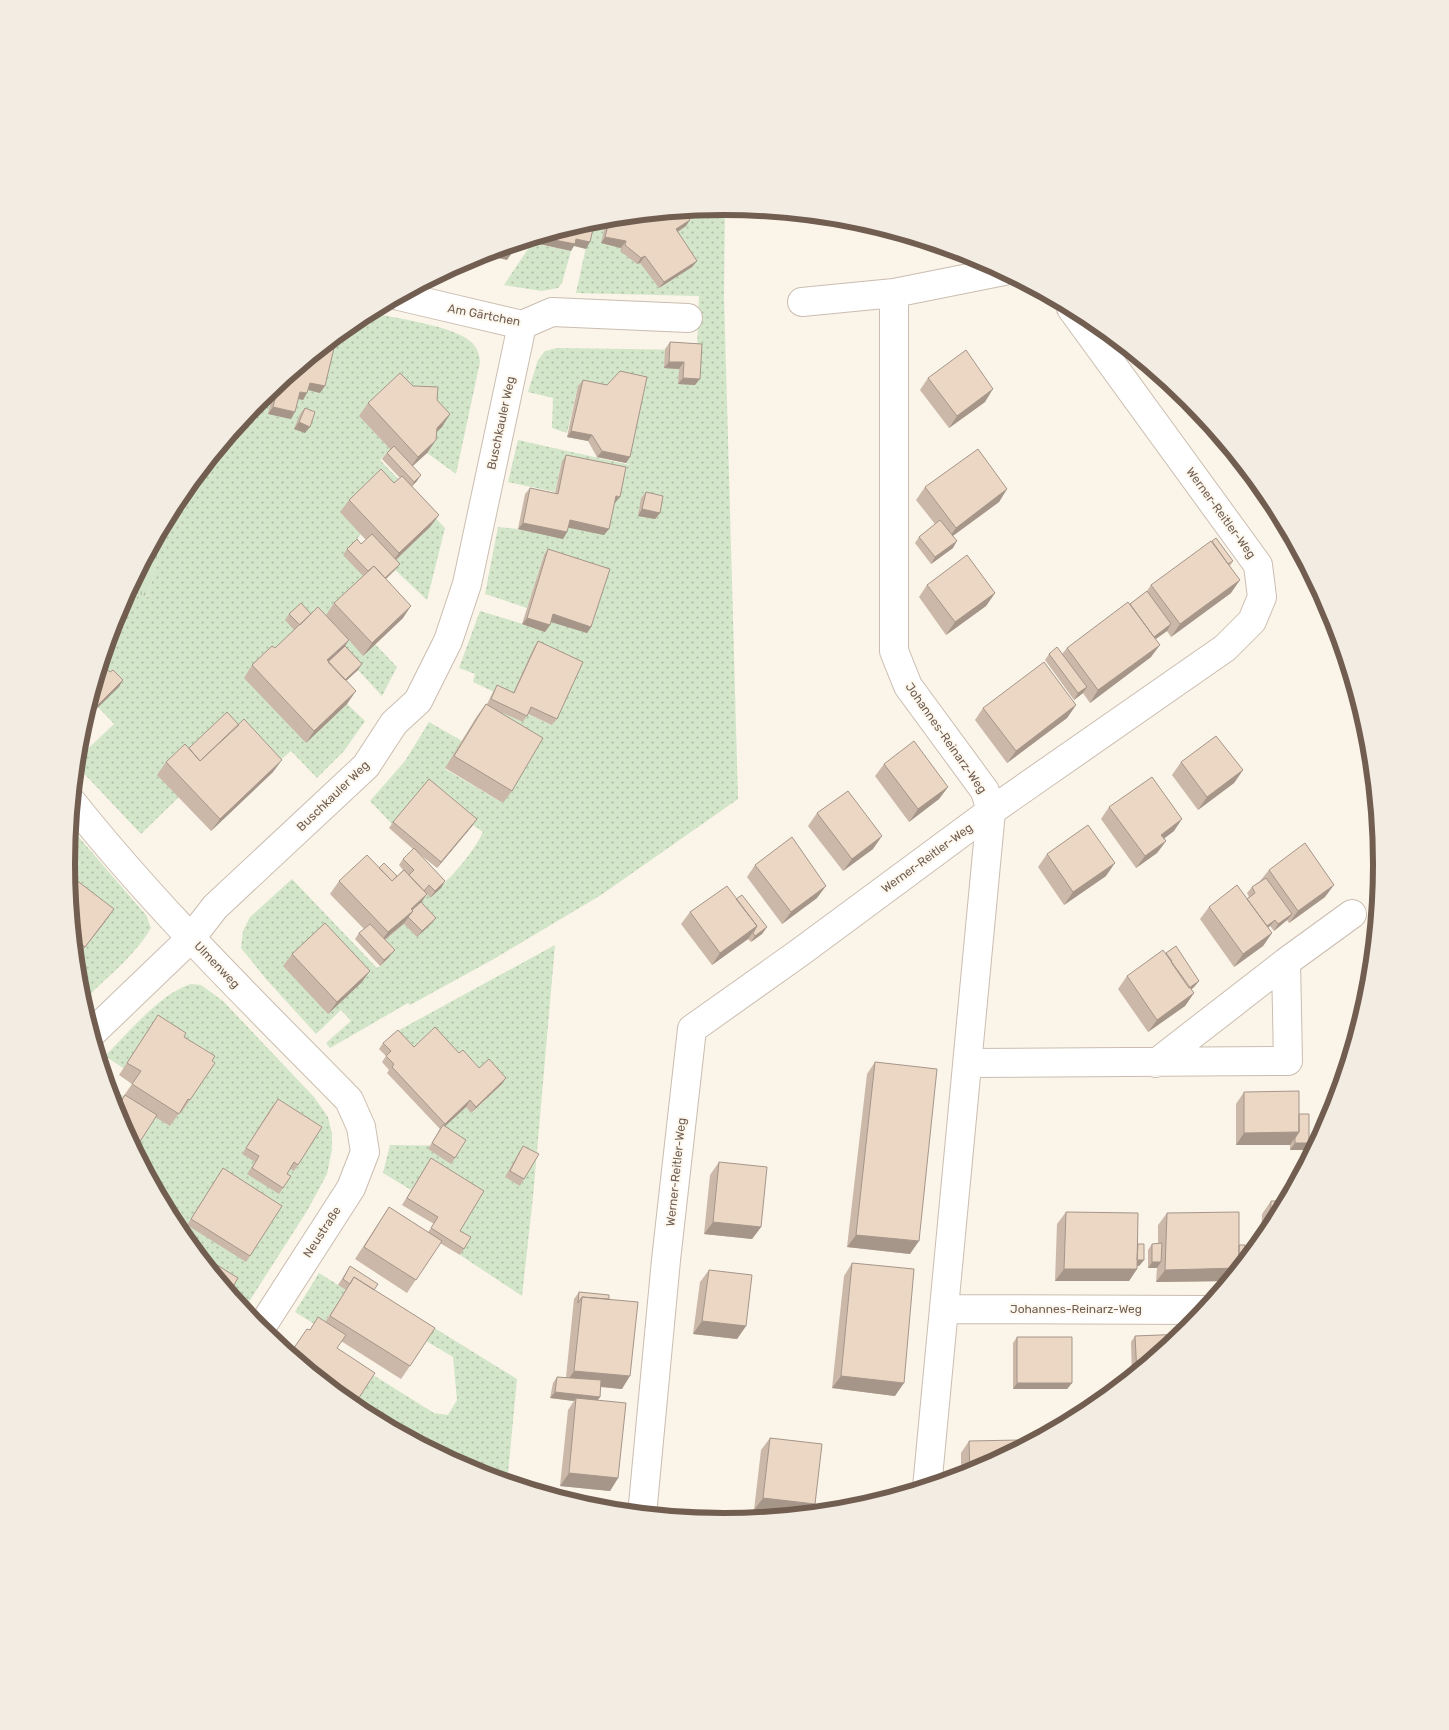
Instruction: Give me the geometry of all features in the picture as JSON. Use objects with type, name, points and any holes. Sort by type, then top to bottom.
[{"type":"street","points":[[802,302],[894,293],[992,273]]},
{"type":"street","name":"Johannes-Reinarz-Weg","points":[[894,293],[894,651],[908,686],[985,791],[991,811],[928,1482]]},
{"type":"street","name":"Am Gärtchen","points":[[408,298],[522,325],[552,312],[688,318]]},
{"type":"street","name":"Werner-Reitler-Weg","points":[[643,1509],[666,1260],[692,1029],[799,953],[991,811],[1225,648],[1252,621],[1262,597],[1258,565],[1082,323]]},
{"type":"street","name":"Buschkauler Weg","points":[[96,1029],[190,938],[215,907],[366,766],[394,723],[418,701],[448,641],[467,584],[522,325]]},
{"type":"street","name":"Ulmenweg","points":[[78,809],[100,838],[190,938],[349,1100],[361,1127]]},
{"type":"street","points":[[1156,1062],[1352,914]]},
{"type":"street","points":[[968,1063],[1288,1061],[1286,962]]},
{"type":"street","name":"Neustraße","points":[[264,1323],[350,1188],[365,1152],[361,1127]]},
{"type":"street","name":"Johannes-Reinarz-Weg","points":[[945,1308],[1197,1310]]},
{"type":"green space","points":[[725,215],[724,296],[738,799],[601,895],[492,960],[410,1005],[408,1003],[330,1048],[326,1043],[351,1021],[341,1010],[316,1034],[266,979],[241,948],[243,931],[250,917],[292,879],[377,968],[380,966],[379,945],[410,915],[425,892],[430,897],[452,875],[466,859],[483,832],[473,825],[392,824],[370,801],[405,761],[429,722],[462,741],[445,769],[503,803],[486,705],[527,714],[552,725],[509,699],[473,682],[475,674],[459,668],[480,611],[546,631],[544,555],[527,608],[485,594],[498,527],[518,529],[565,527],[611,502],[615,503],[562,462],[555,492],[508,482],[518,440],[630,465],[626,463],[643,383],[603,391],[578,386],[567,433],[552,428],[553,398],[528,392],[538,360],[545,351],[557,348],[697,350],[699,296],[576,293],[590,230],[640,221]]},
{"type":"green space","points":[[536,244],[571,251],[562,283],[558,288],[542,291],[504,285],[530,246]]},
{"type":"green space","points":[[381,315],[454,332],[473,344],[477,350],[480,362],[456,474],[427,453],[428,440],[359,415],[390,449],[390,452],[380,460],[445,528],[427,600],[390,565],[341,512],[361,534],[352,546],[365,578],[363,655],[375,644],[397,667],[382,696],[358,670],[296,632],[305,743],[347,704],[365,721],[344,751],[317,778],[291,751],[270,769],[179,759],[157,774],[179,797],[141,834],[82,772],[85,751],[114,724],[98,707],[98,692],[124,616],[135,593],[148,597],[162,540],[184,504],[236,437],[265,406],[329,350]]},
{"type":"green space","points":[[162,540],[148,597],[135,593]]},
{"type":"green space","points":[[76,834],[146,915],[151,928],[131,955],[89,995],[81,953],[105,922],[76,899]]},
{"type":"green space","points":[[555,945],[533,1197],[522,1296],[460,1255],[466,1244],[427,1165],[411,1190],[383,1173],[390,1145],[462,1146],[438,1131],[466,1107],[472,1113],[502,1084],[409,1053],[392,1034]]},
{"type":"green space","points":[[191,984],[201,985],[223,1001],[314,1097],[328,1117],[332,1134],[332,1149],[327,1174],[307,1211],[247,1305],[209,1260],[184,1226],[142,1152],[116,1092],[170,1126],[123,1068],[105,1056],[134,1025],[168,996]]},
{"type":"green space","points":[[319,1273],[346,1290],[321,1328],[295,1312]]},
{"type":"green space","points":[[373,1290],[517,1379],[508,1477],[437,1448],[355,1399],[365,1370],[434,1413],[448,1415],[457,1400],[453,1357],[426,1341]]},
{"type":"building","points":[[688,217],[690,220],[676,229],[697,261],[664,282],[645,256],[641,258],[625,245],[626,241],[605,237],[608,226]]},
{"type":"building","points":[[593,229],[590,242],[576,239],[575,244],[551,239]]},
{"type":"building","points":[[670,342],[702,344],[700,379],[683,378],[684,362],[669,362]]},
{"type":"building","points":[[334,348],[325,386],[310,383],[307,393],[300,392],[295,412],[273,407],[276,396],[296,377]]},
{"type":"building","points":[[966,350],[993,389],[957,416],[928,378]]},
{"type":"building","points":[[620,371],[647,377],[630,457],[602,451],[592,435],[571,431],[583,380],[607,385]]},
{"type":"building","points":[[400,373],[413,386],[438,387],[437,400],[450,414],[437,428],[436,440],[418,457],[368,403]]},
{"type":"building","points":[[305,408],[315,412],[310,427],[299,422]]},
{"type":"building","points":[[394,446],[421,475],[414,482],[387,453]]},
{"type":"building","points":[[978,449],[1007,489],[956,528],[925,487]]},
{"type":"building","points":[[566,455],[626,467],[620,497],[616,496],[609,529],[570,520],[567,532],[523,523],[530,488],[558,494]]},
{"type":"building","points":[[381,469],[394,483],[402,476],[439,515],[399,553],[349,500]]},
{"type":"building","points":[[646,492],[663,496],[660,513],[642,509]]},
{"type":"building","points":[[940,520],[957,541],[935,557],[919,537]]},
{"type":"building","points":[[372,534],[400,564],[385,578],[374,566],[368,571],[347,549],[357,539],[361,544]]},
{"type":"building","points":[[1216,538],[1233,561],[1228,564],[1212,541]]},
{"type":"building","points":[[1211,541],[1240,580],[1180,624],[1151,585]]},
{"type":"building","points":[[548,549],[610,569],[591,627],[553,614],[550,625],[527,618]]},
{"type":"building","points":[[967,555],[995,593],[955,622],[927,585]]},
{"type":"building","points":[[374,566],[411,606],[372,643],[334,603]]},
{"type":"building","points":[[1147,591],[1171,624],[1154,637],[1130,604]]},
{"type":"building","points":[[1128,602],[1160,645],[1098,690],[1067,648]]},
{"type":"building","points":[[301,603],[311,614],[300,625],[289,614]]},
{"type":"building","points":[[318,607],[349,640],[327,660],[356,691],[314,731],[252,665],[272,646],[275,648]]},
{"type":"building","points":[[538,641],[583,662],[557,719],[531,707],[527,716],[491,699],[497,685],[514,693]]},
{"type":"building","points":[[345,646],[362,664],[345,680],[328,662]]},
{"type":"building","points":[[1057,647],[1087,687],[1078,693],[1049,654]]},
{"type":"building","points":[[1044,662],[1076,705],[1016,751],[983,708]]},
{"type":"building","points":[[105,668],[110,672],[113,670],[123,680],[94,709]]},
{"type":"building","points":[[486,704],[543,738],[512,791],[454,756]]},
{"type":"building","points":[[227,712],[239,725],[200,761],[189,748]]},
{"type":"building","points":[[244,719],[282,760],[220,819],[166,762],[185,744],[200,761]]},
{"type":"building","points":[[1216,736],[1243,770],[1207,797],[1181,762]]},
{"type":"building","points":[[914,741],[948,787],[918,809],[884,764]]},
{"type":"building","points":[[1152,777],[1182,819],[1161,835],[1166,841],[1145,856],[1109,807]]},
{"type":"building","points":[[429,779],[477,819],[441,862],[393,822]]},
{"type":"building","points":[[848,791],[882,836],[852,859],[817,813]]},
{"type":"building","points":[[1088,825],[1115,863],[1073,892],[1047,854]]},
{"type":"building","points":[[792,837],[826,886],[791,912],[755,865]]},
{"type":"building","points":[[1305,843],[1334,885],[1298,911],[1269,870]]},
{"type":"building","points":[[414,848],[445,881],[435,891],[429,885],[424,891],[409,875],[414,870],[403,859]]},
{"type":"building","points":[[367,855],[392,881],[404,870],[427,894],[411,909],[413,911],[388,932],[339,881]]},
{"type":"building","points":[[384,863],[397,876],[392,881],[379,868]]},
{"type":"building","points":[[1266,878],[1292,914],[1278,924],[1275,920],[1267,926],[1247,899],[1255,893],[1252,887]]},
{"type":"building","points":[[75,879],[114,909],[85,947],[80,943]]},
{"type":"building","points":[[1237,885],[1272,933],[1243,954],[1209,907]]},
{"type":"building","points":[[727,886],[757,926],[720,953],[690,912]]},
{"type":"building","points":[[742,895],[767,927],[755,936],[753,933],[757,926],[736,899]]},
{"type":"building","points":[[421,902],[436,918],[422,931],[408,917],[412,910]]},
{"type":"building","points":[[325,923],[370,971],[337,1002],[292,954]]},
{"type":"building","points":[[370,924],[395,950],[384,960],[359,933]]},
{"type":"building","points":[[1176,946],[1199,981],[1189,988],[1166,953]]},
{"type":"building","points":[[1163,950],[1194,993],[1157,1020],[1127,976]]},
{"type":"building","points":[[158,1015],[186,1033],[184,1037],[215,1056],[212,1061],[215,1063],[179,1114],[132,1084],[141,1071],[127,1063]]},
{"type":"building","points":[[435,1027],[459,1053],[463,1050],[479,1068],[489,1059],[506,1078],[476,1107],[470,1100],[445,1124],[392,1067],[394,1064],[386,1056],[391,1051],[383,1043],[398,1030],[414,1047]]},
{"type":"building","points":[[875,1062],[937,1069],[919,1241],[856,1235]]},
{"type":"building","points":[[1299,1091],[1299,1132],[1244,1133],[1244,1092]]},
{"type":"building","points":[[125,1095],[157,1115],[138,1144],[124,1114],[120,1103]]},
{"type":"building","points":[[278,1099],[322,1127],[298,1165],[294,1162],[287,1174],[291,1176],[283,1188],[252,1168],[259,1156],[246,1148]]},
{"type":"building","points":[[1299,1114],[1309,1114],[1309,1143],[1295,1143],[1295,1138],[1299,1132]]},
{"type":"building","points":[[443,1125],[466,1140],[455,1158],[432,1143]]},
{"type":"building","points":[[523,1146],[539,1154],[524,1179],[510,1171]]},
{"type":"building","points":[[431,1158],[484,1191],[460,1231],[471,1237],[464,1249],[431,1228],[438,1217],[407,1198]]},
{"type":"building","points":[[719,1162],[767,1167],[761,1227],[713,1222]]},
{"type":"building","points":[[223,1168],[282,1206],[250,1256],[191,1219]]},
{"type":"building","points":[[1271,1201],[1280,1201],[1270,1217]]},
{"type":"building","points":[[389,1207],[442,1241],[416,1280],[364,1247]]},
{"type":"building","points":[[1066,1212],[1138,1213],[1137,1269],[1064,1269]]},
{"type":"building","points":[[1239,1212],[1239,1261],[1233,1268],[1165,1270],[1167,1213]]},
{"type":"building","points":[[1162,1243],[1161,1262],[1152,1262],[1152,1244]]},
{"type":"building","points":[[1138,1244],[1144,1244],[1144,1260],[1137,1260]]},
{"type":"building","points":[[1239,1245],[1245,1245],[1245,1253],[1239,1261]]},
{"type":"building","points":[[209,1260],[238,1278],[232,1288]]},
{"type":"building","points":[[852,1263],[914,1269],[904,1383],[841,1376]]},
{"type":"building","points":[[350,1266],[378,1284],[374,1290],[354,1277],[350,1284],[343,1279]]},
{"type":"building","points":[[709,1270],[752,1275],[746,1326],[702,1321]]},
{"type":"building","points":[[354,1277],[435,1328],[410,1366],[330,1316]]},
{"type":"building","points":[[579,1292],[609,1295],[609,1299],[582,1297],[578,1303]]},
{"type":"building","points":[[582,1297],[638,1302],[630,1376],[574,1371]]},
{"type":"building","points":[[318,1317],[346,1335],[337,1348],[375,1373],[357,1400],[293,1350],[307,1329],[310,1330]]},
{"type":"building","points":[[1173,1334],[1137,1366],[1135,1336]]},
{"type":"building","points":[[1017,1337],[1072,1337],[1072,1383],[1017,1383]]},
{"type":"building","points":[[557,1377],[601,1380],[600,1397],[555,1392]]},
{"type":"building","points":[[576,1398],[626,1403],[618,1478],[569,1473]]},
{"type":"building","points":[[770,1438],[822,1444],[815,1504],[763,1498]]},
{"type":"building","points":[[1020,1440],[1020,1443],[970,1466],[969,1441]]}]
